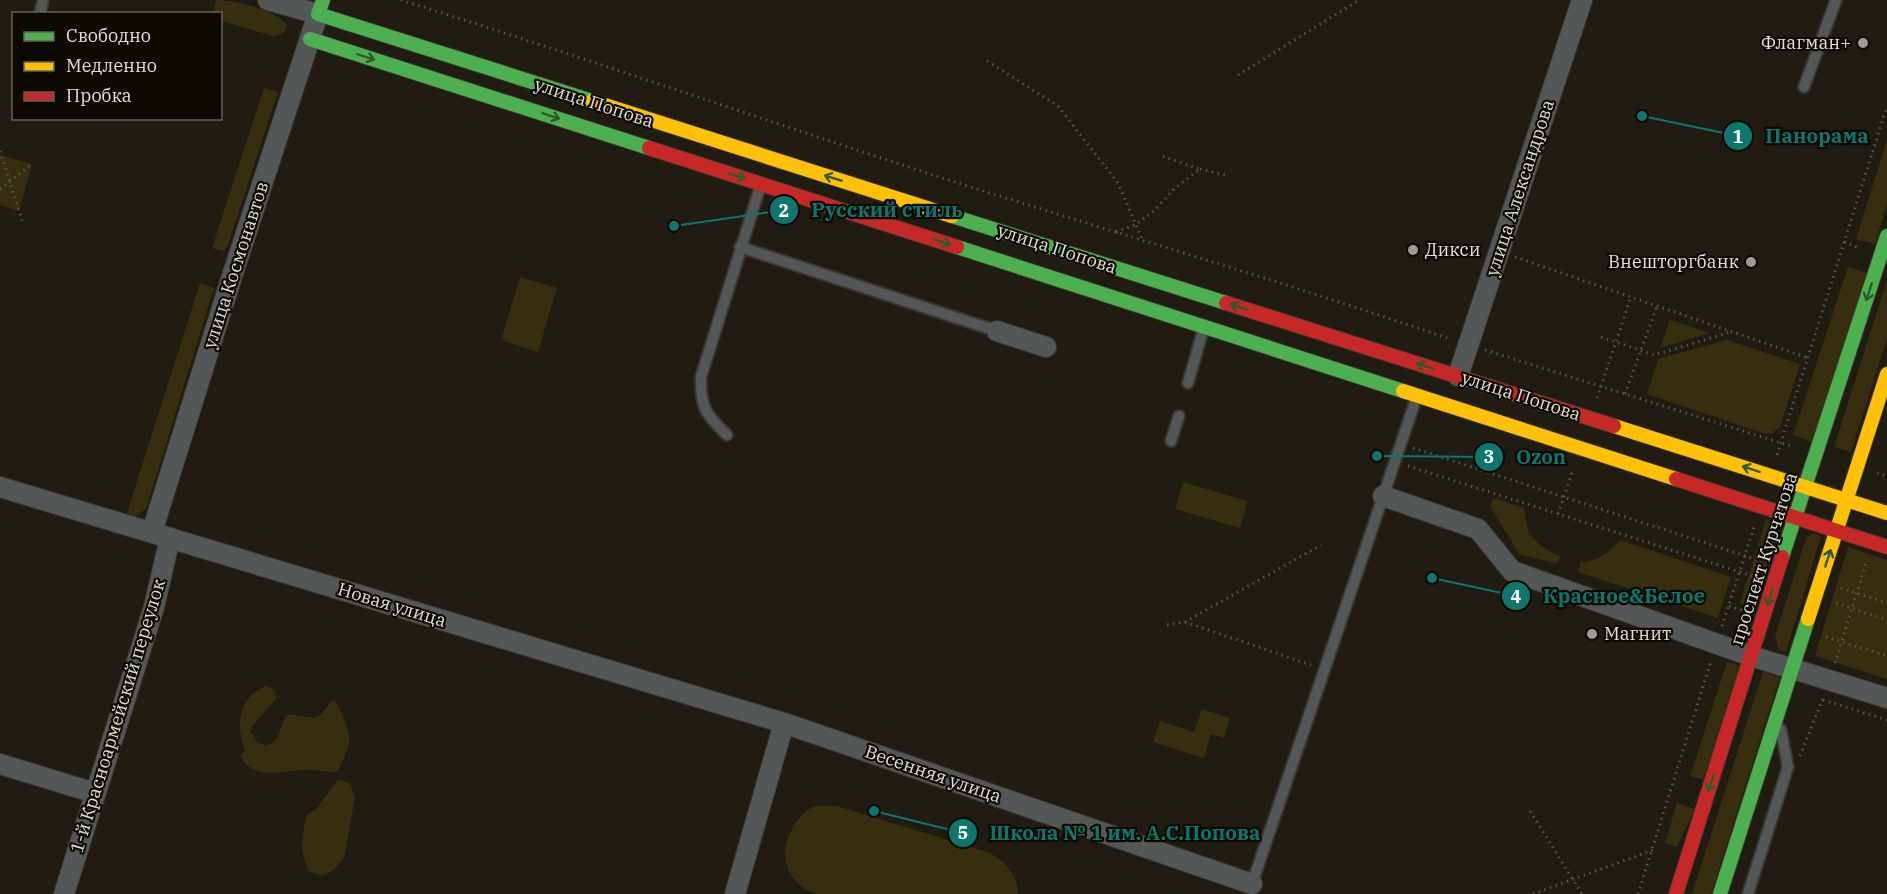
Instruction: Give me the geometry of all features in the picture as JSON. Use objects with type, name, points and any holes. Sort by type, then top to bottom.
[{"type":"main road","name":"улица Попова","points":[[320,7],[1453,391],[1796,518],[1887,547]]},
{"type":"main road","name":"улица Попова","points":[[310,39],[1417,395],[1453,391],[1806,487],[1887,513]]},
{"type":"main road","name":"проспект Курчатова","points":[[1676,894],[1887,236]]},
{"type":"main road","points":[[1720,894],[1887,374]]},
{"type":"street","name":"улица Попова","points":[[268,0],[320,7]]},
{"type":"street","name":"улица Александрова","points":[[1453,391],[1582,0]]},
{"type":"street","name":"улица Космонавтов","points":[[161,535],[232,273],[320,7]]},
{"type":"street","points":[[997,331],[1046,347]]},
{"type":"street","name":"Новая улица","points":[[0,487],[784,723]]},
{"type":"street","points":[[1383,496],[1478,529],[1512,571],[1751,656],[1887,698]]},
{"type":"street","name":"1-й Красноармейский переулок","points":[[64,894],[154,607],[161,535]]},
{"type":"street","points":[[735,894],[784,723]]},
{"type":"street","name":"Весенняя улица","points":[[784,723],[1252,884]]},
{"type":"street","points":[[0,764],[95,793]]},
{"type":"lane","points":[[1804,87],[1836,0]]},
{"type":"lane","points":[[727,435],[704,409],[700,395],[701,377],[761,184]]},
{"type":"lane","points":[[740,247],[997,331]]},
{"type":"lane","points":[[1188,383],[1204,327]]},
{"type":"lane","points":[[1252,884],[1417,395]]},
{"type":"lane","points":[[1171,441],[1179,416]]},
{"type":"lane","points":[[1748,894],[1788,766],[1778,712]]},
{"type":"path","points":[[401,0],[595,62],[929,174],[1816,455]]},
{"type":"path","points":[[1238,75],[1359,0]]},
{"type":"path","points":[[987,61],[1058,106],[1118,183],[1143,241]]},
{"type":"path","points":[[0,151],[23,223]]},
{"type":"path","points":[[1159,155],[1225,175]]},
{"type":"path","points":[[0,189],[32,164]]},
{"type":"path","points":[[1114,232],[1135,225],[1154,211],[1174,189],[1200,169]]},
{"type":"path","points":[[1499,252],[1808,358]]},
{"type":"path","points":[[1625,394],[1657,306]]},
{"type":"path","points":[[1601,337],[1654,355],[1732,332]]},
{"type":"path","points":[[1400,444],[1779,567]]},
{"type":"path","points":[[1394,462],[1774,583]]},
{"type":"path","points":[[1857,467],[1887,476]]},
{"type":"path","points":[[1167,626],[1185,622],[1321,545]]},
{"type":"path","points":[[1821,581],[1887,603]]},
{"type":"path","points":[[1816,596],[1887,620]]},
{"type":"path","points":[[1185,622],[1324,669]]},
{"type":"path","points":[[1823,700],[1887,720]]},
{"type":"path","points":[[1530,811],[1582,894]]},
{"type":"path","points":[[1533,894],[1653,850]]},
{"type":"shaded area","points":[[216,0],[233,2],[265,10],[287,25],[282,33],[273,36],[222,21],[222,12],[213,12]]},
{"type":"shaded area","points":[[264,88],[278,92],[227,248],[222,251],[212,248]]},
{"type":"shaded area","points":[[1887,140],[1887,205],[1875,244],[1856,239]]},
{"type":"shaded area","points":[[0,155],[32,164],[19,211],[0,205]]},
{"type":"shaded area","points":[[1848,267],[1867,273],[1812,442],[1793,435]]},
{"type":"shaded area","points":[[520,277],[557,288],[538,352],[501,340]]},
{"type":"shaded area","points":[[1887,280],[1887,338],[1851,452],[1834,447]]},
{"type":"shaded area","points":[[200,283],[214,288],[146,509],[132,518],[126,516]]},
{"type":"shaded area","points":[[1670,320],[1710,333],[1660,348]]},
{"type":"shaded area","points":[[1727,340],[1800,364],[1780,427],[1772,433],[1763,433],[1647,394],[1658,359]]},
{"type":"shaded area","points":[[1183,482],[1247,501],[1240,528],[1175,509]]},
{"type":"shaded area","points":[[1493,498],[1524,508],[1527,525],[1533,538],[1544,548],[1560,556],[1557,564],[1519,554],[1490,506]]},
{"type":"shaded area","points":[[1766,519],[1778,526],[1745,642],[1734,639],[1745,605],[1740,603]]},
{"type":"shaded area","points":[[1812,533],[1821,536],[1786,652],[1779,650],[1775,636],[1806,538]]},
{"type":"shaded area","points":[[1620,540],[1731,577],[1718,618],[1578,572],[1581,562],[1603,556]]},
{"type":"shaded area","points":[[1848,547],[1887,560],[1887,679],[1815,656]]},
{"type":"shaded area","points":[[1727,662],[1740,666],[1703,780],[1690,776]]},
{"type":"shaded area","points":[[1763,672],[1780,677],[1711,894],[1692,894]]},
{"type":"shaded area","points":[[266,686],[274,690],[276,699],[250,731],[257,742],[266,746],[275,741],[287,714],[315,718],[322,714],[331,701],[336,701],[349,736],[347,750],[338,771],[306,770],[268,773],[252,769],[246,764],[241,756],[245,750],[240,731],[241,713],[249,697]]},
{"type":"shaded area","points":[[1202,709],[1230,718],[1224,738],[1211,734],[1204,758],[1153,742],[1160,721],[1194,732]]},
{"type":"shaded area","points":[[340,780],[350,783],[355,797],[345,854],[333,870],[320,875],[308,871],[302,850],[304,825],[307,815],[317,808],[336,782]]},
{"type":"shaded area","points":[[1677,803],[1695,809],[1677,847],[1665,843]]},
{"type":"shaded area","points":[[837,806],[990,853],[1010,870],[1018,887],[1018,894],[817,894],[806,889],[797,882],[787,865],[786,844],[799,818],[810,808]]},
{"type":"traffic: fast","points":[[323,0],[318,14],[592,101]]},
{"type":"traffic: fast","points":[[310,39],[649,148]]},
{"type":"traffic: fast","points":[[952,216],[1226,303]]},
{"type":"traffic: fast","points":[[1782,557],[1887,236]]},
{"type":"traffic: fast","points":[[957,247],[1403,391]]},
{"type":"traffic: fast","points":[[1720,894],[1808,619]]},
{"type":"traffic: slow","points":[[592,101],[952,216]]},
{"type":"traffic: slow","points":[[1808,619],[1887,374]]},
{"type":"traffic: slow","points":[[1403,391],[1676,479]]},
{"type":"traffic: slow","points":[[1614,426],[1887,513]]},
{"type":"traffic: jam","points":[[649,148],[957,247]]},
{"type":"traffic: jam","points":[[1226,303],[1614,426]]},
{"type":"traffic: jam","points":[[1676,479],[1887,547]]},
{"type":"traffic: jam","points":[[1676,894],[1782,557]]},
{"type":"place","name":"Флагман+","points":[[1863,43]]},
{"type":"place","name":"Панорама","points":[[1642,116]]},
{"type":"place","name":"Русский стиль","points":[[674,226]]},
{"type":"place","name":"Дикси","points":[[1413,250]]},
{"type":"place","name":"Внешторгбанк","points":[[1751,262]]},
{"type":"place","name":"Ozon","points":[[1377,456]]},
{"type":"place","name":"Красное&Белое","points":[[1432,578]]},
{"type":"place","name":"Магнит","points":[[1592,634]]},
{"type":"place","name":"Школа № 1 им. А.С.Попова","points":[[874,811]]}]
